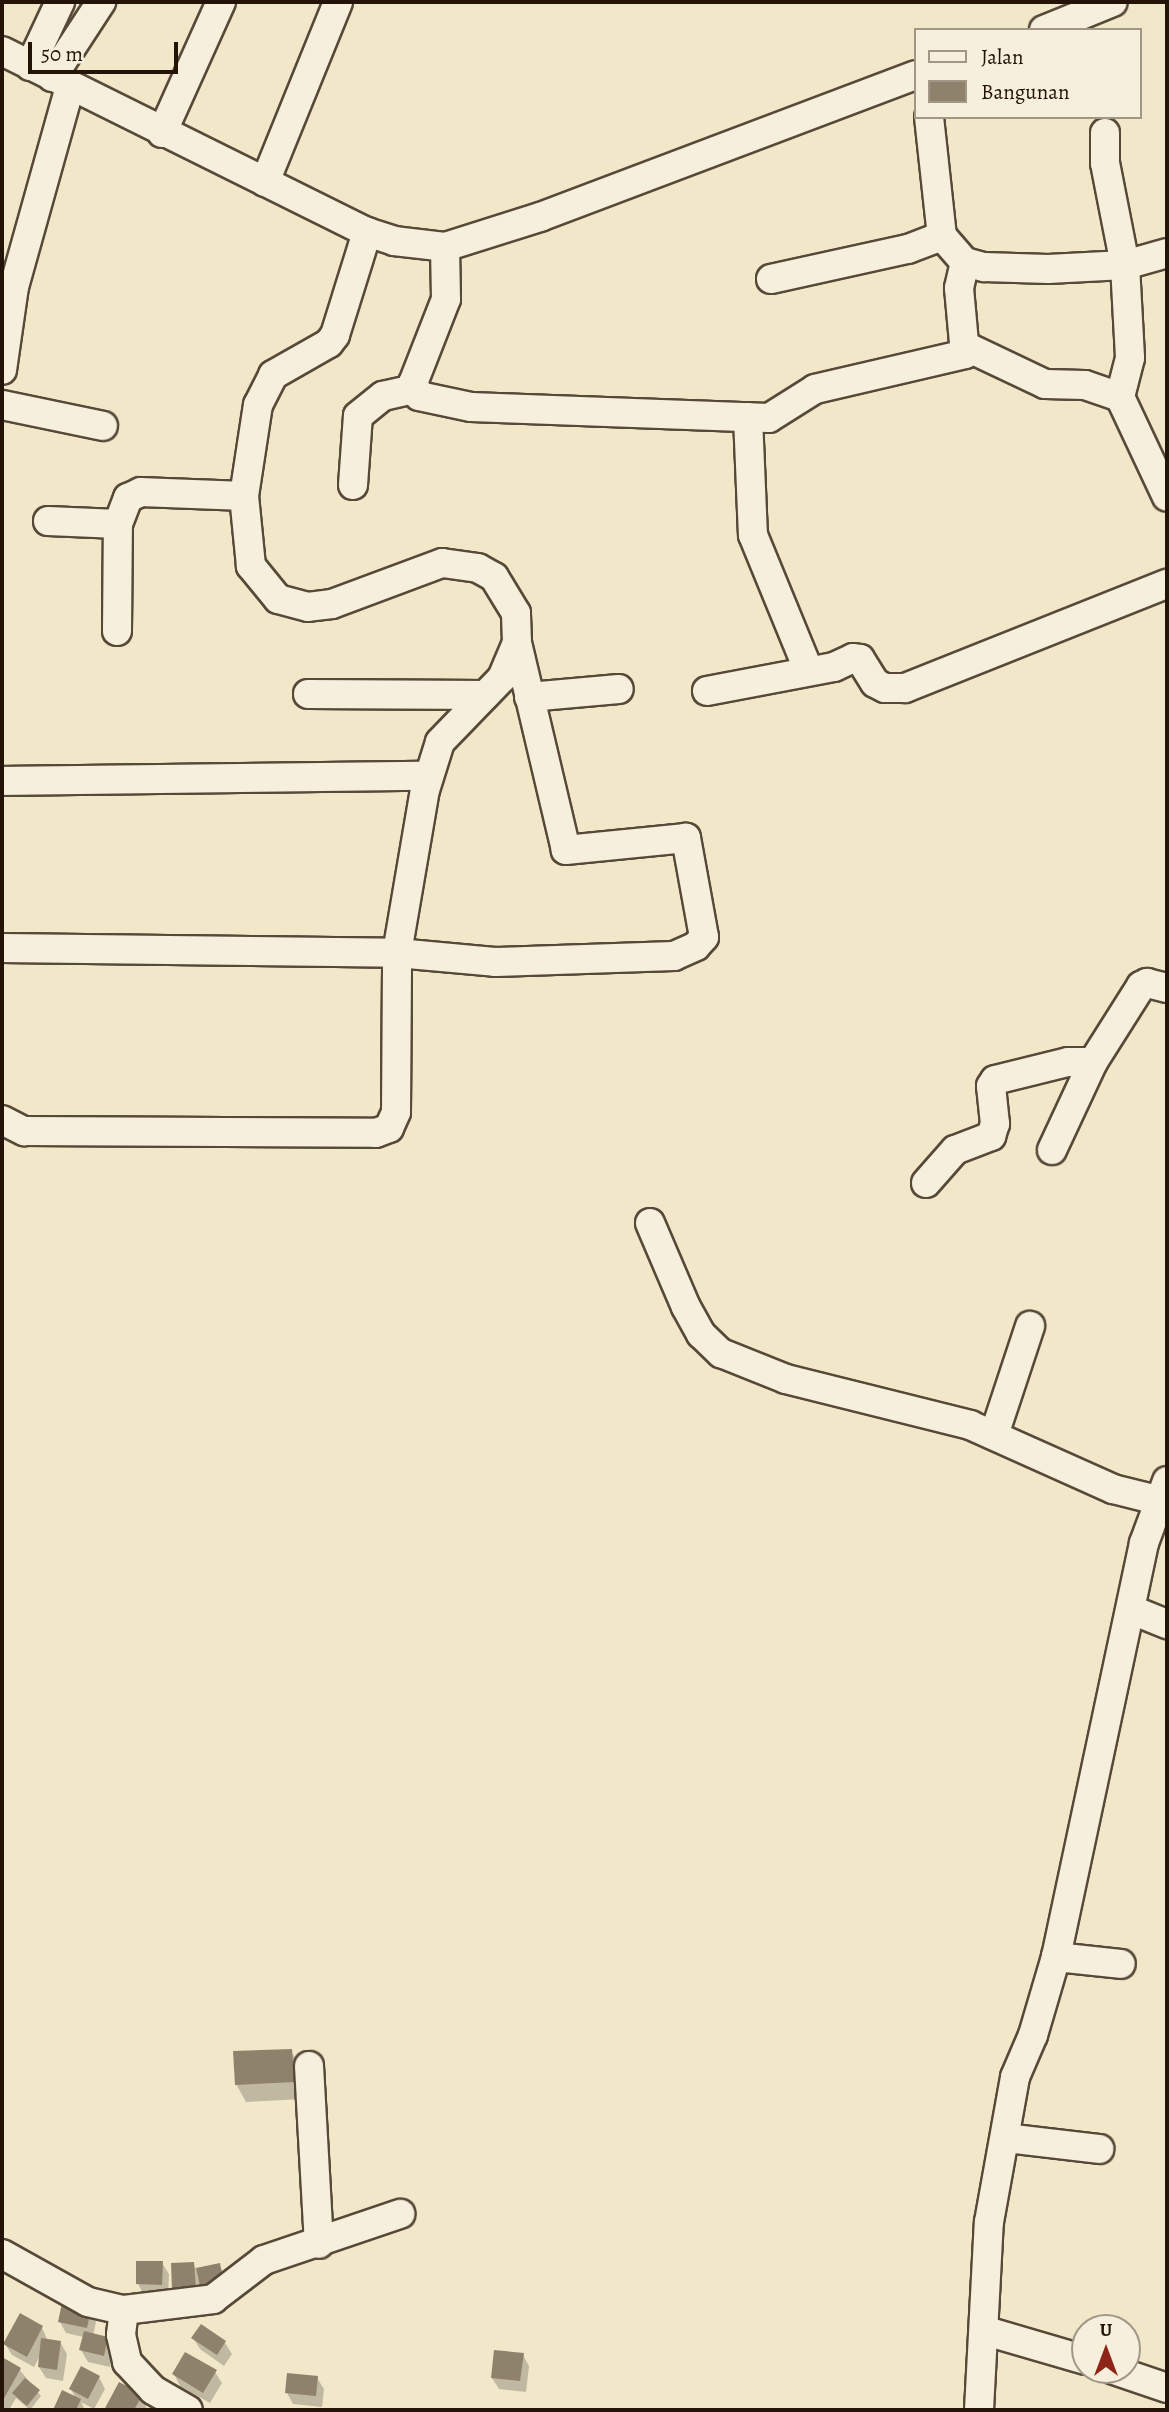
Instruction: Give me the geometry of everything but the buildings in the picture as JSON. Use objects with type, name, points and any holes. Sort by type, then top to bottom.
[{"type":"street","points":[[2,362],[51,77],[60,2]]},
{"type":"street","points":[[51,77],[102,2]]},
{"type":"street","points":[[162,133],[220,2]]},
{"type":"street","points":[[259,179],[307,56],[322,2]]},
{"type":"street","points":[[307,56],[338,2]]},
{"type":"street","points":[[1049,28],[1113,2]]},
{"type":"street","points":[[2,51],[162,133],[367,232],[394,241],[445,247],[540,217],[914,75]]},
{"type":"street","points":[[929,119],[942,236],[965,261],[984,267],[1048,269],[1125,265],[1167,253]]},
{"type":"street","points":[[1105,133],[1105,163],[1125,265],[1130,358],[1120,397],[1167,497]]},
{"type":"street","points":[[2,948],[397,953],[495,962],[674,956],[696,946],[704,937],[686,838],[566,850],[517,643],[516,612],[507,593],[494,578],[461,563],[422,568],[332,604],[308,607],[278,599],[250,566],[244,496],[251,431],[264,392],[273,375],[329,343],[335,335],[367,232]]},
{"type":"street","points":[[771,279],[908,249],[942,236]]},
{"type":"street","points":[[413,389],[443,313],[445,247]]},
{"type":"street","points":[[965,261],[959,288],[967,347]]},
{"type":"street","points":[[413,389],[419,396],[471,407],[748,417],[779,415],[815,389],[952,360],[967,347]]},
{"type":"street","points":[[967,347],[1045,384],[1085,385],[1120,397]]},
{"type":"street","points":[[353,485],[358,415],[383,396],[413,389]]},
{"type":"street","points":[[2,405],[103,426]]},
{"type":"street","points":[[748,417],[753,535],[808,669]]},
{"type":"street","points":[[117,631],[118,524],[128,498],[141,492],[244,496]]},
{"type":"street","points":[[48,521],[118,524]]},
{"type":"street","points":[[707,691],[860,659],[875,683],[885,688],[905,688],[1167,584]]},
{"type":"street","points":[[2,1120],[24,1132],[376,1133],[389,1128],[396,1112],[397,953],[429,776],[440,742],[502,678],[517,643]]},
{"type":"street","points":[[529,697],[618,689]]},
{"type":"street","points":[[309,694],[485,695]]},
{"type":"street","points":[[2,781],[429,776]]},
{"type":"street","points":[[1052,1150],[1093,1062],[1141,986],[1147,983],[1167,988]]},
{"type":"street","points":[[926,1183],[955,1150],[991,1136],[995,1124],[990,1086],[995,1080],[1068,1062],[1093,1062]]},
{"type":"street","points":[[650,1223],[686,1307],[701,1334],[721,1353],[786,1380],[925,1411],[994,1436],[1113,1489],[1162,1490],[1144,1543],[1132,1610],[1056,1957],[1033,2035],[1015,2077],[986,2245],[982,2291],[986,2330],[979,2410]]},
{"type":"street","points":[[994,1436],[1030,1325]]},
{"type":"street","points":[[1132,1610],[1167,1624]]},
{"type":"street","points":[[1056,1957],[1121,1964]]},
{"type":"street","points":[[309,2066],[319,2245]]},
{"type":"street","points":[[1006,2138],[1100,2149]]},
{"type":"street","points":[[2,2254],[88,2302],[124,2310],[213,2299],[254,2265],[319,2245],[400,2214]]},
{"type":"street","points":[[124,2310],[122,2350],[147,2400],[188,2410]]},
{"type":"street","points":[[986,2330],[1071,2356]]},
{"type":"street","points":[[1141,2379],[1167,2388]]}]
